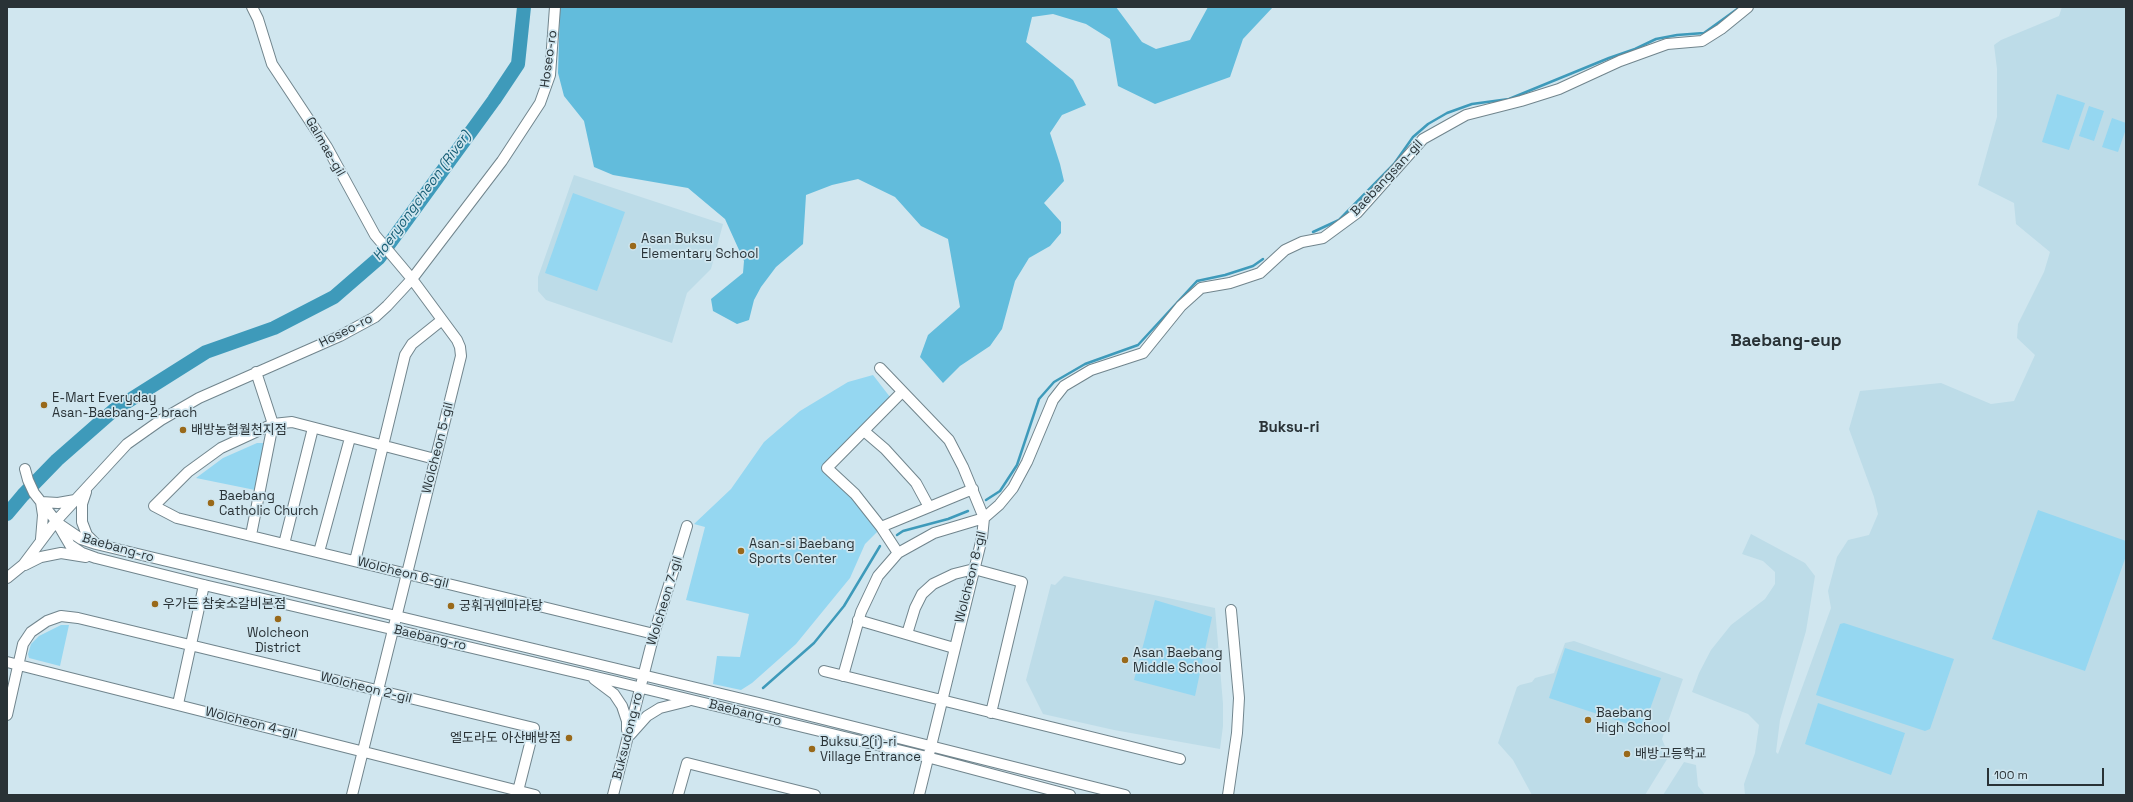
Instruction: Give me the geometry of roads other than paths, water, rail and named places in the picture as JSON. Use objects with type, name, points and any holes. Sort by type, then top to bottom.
[{"type":"street","name":"Galmae-gil","points":[[252,7],[258,19],[272,64],[327,147],[375,235],[412,279]]},
{"type":"street","name":"Hoseo-ro","points":[[23,565],[56,521],[127,444],[161,420],[199,398],[340,336],[376,317],[412,279],[502,161],[540,103],[550,75],[556,7]]},
{"type":"street","name":"Baebangsan-gil","points":[[984,518],[999,505],[1013,488],[1027,462],[1053,400],[1064,386],[1091,370],[1143,352],[1181,306],[1201,288],[1230,283],[1260,273],[1285,250],[1302,242],[1323,238],[1357,213],[1423,138],[1466,115],[1521,101],[1559,89],[1620,61],[1667,44],[1702,41],[1721,29],[1748,7]]},
{"type":"street","name":"Wolcheon 5-gil","points":[[352,795],[461,356],[457,340],[412,279]]},
{"type":"street","points":[[355,561],[405,355],[412,344],[442,320]]},
{"type":"street","name":"Wolcheon 8-gil","points":[[880,368],[949,440],[963,466],[984,518],[982,538],[930,746]]},
{"type":"street","points":[[251,535],[274,424],[256,372]]},
{"type":"street","points":[[898,554],[881,527],[855,494],[828,468],[902,392]]},
{"type":"street","points":[[274,424],[292,422],[435,459]]},
{"type":"street","name":"Wolcheon 6-gil","points":[[274,424],[221,448],[188,472],[154,506],[177,518],[654,634]]},
{"type":"street","points":[[284,544],[313,428]]},
{"type":"street","points":[[864,431],[885,449],[916,484],[929,507]]},
{"type":"street","points":[[319,552],[350,438]]},
{"type":"street","points":[[25,468],[28,480],[43,508],[56,521]]},
{"type":"street","points":[[88,486],[82,504],[82,522],[87,535],[96,544]]},
{"type":"street","points":[[881,527],[973,489]]},
{"type":"street","points":[[43,508],[58,503],[75,500]]},
{"type":"street","points":[[41,542],[43,508]]},
{"type":"street","points":[[843,676],[858,620],[878,576],[898,554],[934,533],[984,518]]},
{"type":"street","name":"Baebang-ro","points":[[56,521],[81,539],[96,544],[396,618],[930,746],[1125,795]]},
{"type":"street","name":"Baebang-ro","points":[[56,521],[70,545],[82,553],[98,559],[693,700],[927,758],[1035,791],[1070,795]]},
{"type":"street","name":"Wolcheon 7-gil","points":[[643,676],[654,634],[687,526]]},
{"type":"street","points":[[7,578],[23,565],[41,557],[61,553],[98,559]]},
{"type":"street","points":[[908,634],[914,608],[922,594],[933,584],[954,574],[974,569],[1022,582],[991,713]]},
{"type":"street","points":[[178,704],[204,585]]},
{"type":"street","points":[[1228,795],[1237,733],[1239,698],[1231,610]]},
{"type":"street","name":"Wolcheon 2-gil","points":[[18,664],[23,644],[31,632],[47,621],[61,616],[534,728],[518,793]]},
{"type":"street","points":[[858,620],[954,648]]},
{"type":"street","name":"Wolcheon 4-gil","points":[[7,662],[363,751],[518,793],[535,795]]},
{"type":"street","points":[[7,715],[18,664]]},
{"type":"street","points":[[824,672],[1180,758]]},
{"type":"street","points":[[584,674],[601,683],[614,694],[622,706],[627,721],[627,740]]},
{"type":"street","name":"Buksudong-ro","points":[[613,795],[643,676]]},
{"type":"street","points":[[627,740],[635,727],[647,716],[660,708],[676,702],[693,700]]},
{"type":"street","points":[[919,795],[930,746]]},
{"type":"street","points":[[678,795],[687,763],[815,795]]},
{"type":"waterway","name":"Hoeryongcheon (River)","points":[[7,514],[57,460],[114,410],[206,352],[274,328],[334,297],[379,258],[494,100],[518,64],[524,7]]},
{"type":"waterway","points":[[1313,232],[1339,220],[1394,164],[1413,137],[1428,124],[1447,113],[1472,104],[1509,99],[1609,58],[1635,49],[1656,39],[1677,35],[1704,33],[1740,7]]},
{"type":"waterway","points":[[986,500],[1000,491],[1017,465],[1039,399],[1054,382],[1085,364],[1138,345],[1197,281],[1225,275],[1253,266],[1263,259]]},
{"type":"waterway","points":[[897,535],[903,531],[948,519],[968,511]]},
{"type":"waterway","points":[[763,688],[814,643],[844,606],[880,546]]},
{"type":"place","name":"Asan Buksu Elementary School","points":[[633,246]]},
{"type":"place","name":"E-Mart Everyday Asan-Baebang-2 brach","points":[[44,405]]},
{"type":"place","name":"배방농협월천지점","points":[[183,430]]},
{"type":"place","name":"Baebang Catholic Church","points":[[211,503]]},
{"type":"place","name":"Asan-si Baebang Sports Center","points":[[741,551]]},
{"type":"place","name":"우가든 참숯소갈비본점","points":[[155,604]]},
{"type":"place","name":"궁훠궈엔마라탕","points":[[451,606]]},
{"type":"place","name":"Wolcheon District","points":[[278,619]]},
{"type":"place","name":"Asan Baebang Middle School","points":[[1125,660]]},
{"type":"place","name":"Baebang High School","points":[[1588,720]]},
{"type":"place","name":"엘도라도 아산배방점","points":[[569,738]]},
{"type":"place","name":"Buksu 2(i)-ri Village Entrance","points":[[812,749]]},
{"type":"place","name":"배방고등학교","points":[[1627,754]]},
{"type":"district","name":"Baebang-eup","points":[[1786,341]]},
{"type":"district","name":"Buksu-ri","points":[[1289,428]]}]
